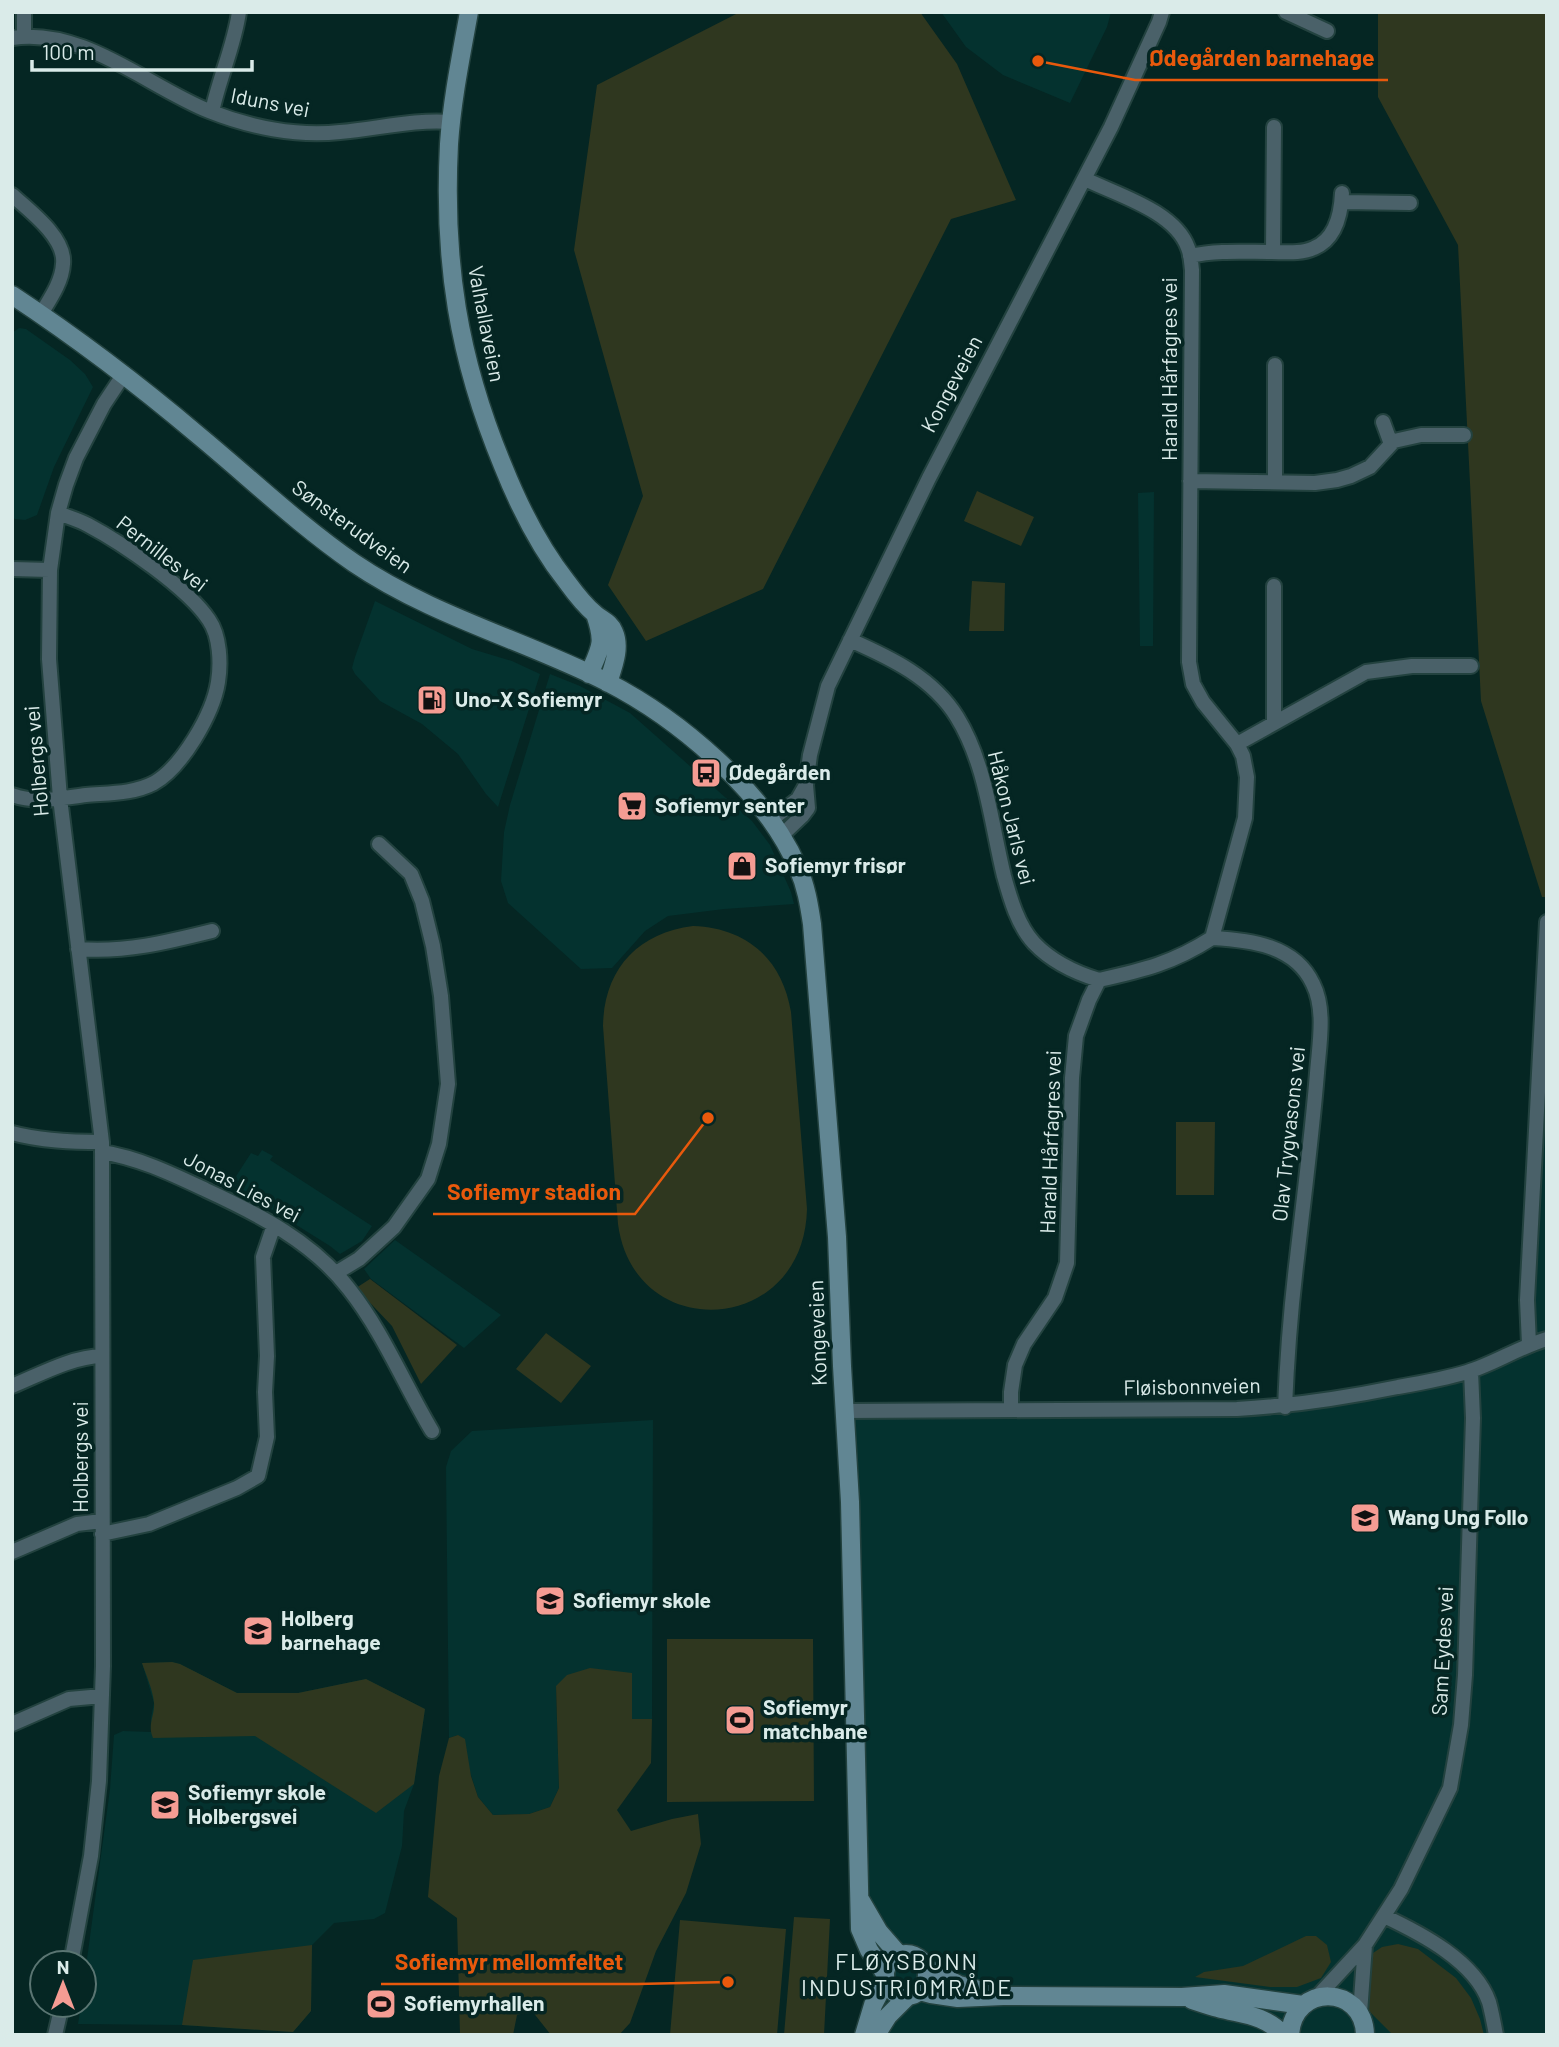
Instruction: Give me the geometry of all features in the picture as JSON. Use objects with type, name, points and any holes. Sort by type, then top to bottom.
[{"type":"main road","name":"Valhallaveien","points":[[469,12],[451,121],[448,189],[450,255],[457,318],[471,378],[502,464],[525,513],[559,572],[594,614],[610,624],[617,641],[608,683]]},
{"type":"main road","name":"Sønsterudveien","points":[[12,295],[124,374],[312,531],[377,578],[429,606],[608,683],[658,714],[706,752],[749,793],[781,836]]},
{"type":"main road","points":[[589,674],[601,641],[594,614]]},
{"type":"main road","name":"Kongeveien","points":[[781,836],[801,875],[812,924],[837,1237],[853,1586],[860,1929],[864,1942],[885,1977]]},
{"type":"main road","name":"Kongeveien","points":[[859,1897],[879,1932],[899,1955]]},
{"type":"main road","points":[[864,2035],[889,1961],[899,1955],[915,1956],[925,1967],[927,1980],[888,2016],[876,2035]]},
{"type":"main road","points":[[925,1967],[959,1985],[1003,1996]]},
{"type":"main road","points":[[885,1977],[895,1994],[931,1994],[958,1998],[1182,1997],[1224,1994],[1310,2001],[1325,1996],[1341,1998],[1355,2007],[1365,2028]]},
{"type":"main road","points":[[1182,1997],[1252,2014],[1284,2035]]},
{"type":"main road","points":[[1290,2035],[1295,2016],[1310,2001]]},
{"type":"street","points":[[18,38],[24,12]]},
{"type":"street","points":[[212,112],[231,51],[239,12]]},
{"type":"street","name":"Kongeveien","points":[[781,836],[808,808],[806,785],[813,742],[828,687],[929,478],[1122,105],[1162,12]]},
{"type":"street","points":[[1286,12],[1327,31]]},
{"type":"street","name":"Iduns vei","points":[[18,38],[47,38],[84,48],[177,97],[212,112],[271,128],[317,134],[421,121],[451,121]]},
{"type":"street","points":[[1273,252],[1274,127]]},
{"type":"street","name":"Harald Hårfagres vei","points":[[1085,179],[1160,215],[1179,230],[1190,256],[1189,662],[1193,684],[1203,702],[1237,744],[1243,756],[1247,777],[1245,818],[1212,938]]},
{"type":"street","points":[[12,195],[49,231],[60,246],[63,257],[60,279],[41,314]]},
{"type":"street","name":"Harald Hårfagres vei","points":[[1190,256],[1213,252],[1306,251],[1319,245],[1331,234],[1337,223],[1342,197],[1410,203]]},
{"type":"street","points":[[1275,365],[1275,482]]},
{"type":"street","name":"Holbergs vei","points":[[74,1949],[93,1840],[99,1781],[102,1696],[102,1147],[60,798],[49,659],[50,570],[58,513],[76,458],[104,404],[124,374]]},
{"type":"street","points":[[1383,422],[1391,444]]},
{"type":"street","name":"Harald Hårfagres vei","points":[[1190,481],[1322,482],[1351,476],[1370,467],[1391,444],[1401,438],[1464,435]]},
{"type":"street","name":"Pernilles vei","points":[[12,795],[39,801],[134,790],[153,783],[171,771],[191,744],[207,714],[218,682],[216,633],[208,618],[181,589],[86,523],[58,513]]},
{"type":"street","points":[[12,569],[50,570]]},
{"type":"street","points":[[1274,586],[1274,722]]},
{"type":"street","name":"Håkon Jarls vei","points":[[850,640],[893,659],[935,690],[956,716],[971,745],[983,780],[1013,908],[1034,943],[1063,965],[1099,980]]},
{"type":"street","points":[[1237,744],[1366,671],[1412,666],[1471,666]]},
{"type":"street","points":[[771,820],[798,799],[806,785]]},
{"type":"street","points":[[336,1273],[359,1259],[394,1227],[428,1179],[439,1144],[448,1084],[441,996],[422,901],[411,874],[379,844]]},
{"type":"street","points":[[1530,1344],[1527,1300],[1547,922]]},
{"type":"street","points":[[78,949],[157,945],[212,931]]},
{"type":"street","points":[[1099,980],[1149,969],[1187,954],[1212,938]]},
{"type":"street","name":"Olav Trygvasons vei","points":[[1212,938],[1244,940],[1275,947],[1302,967],[1314,984],[1318,1001],[1321,1026],[1287,1362],[1285,1406]]},
{"type":"street","name":"Harald Hårfagres vei","points":[[1012,1409],[1011,1392],[1015,1365],[1024,1344],[1055,1298],[1067,1264],[1072,1078],[1076,1036],[1088,1000],[1099,980]]},
{"type":"street","name":"Jonas Lies vei","points":[[12,1133],[102,1147],[161,1169],[254,1212],[302,1243],[349,1288],[366,1313],[432,1431]]},
{"type":"street","points":[[12,1552],[77,1524],[102,1527],[149,1524],[237,1488],[258,1476],[267,1437],[263,1257],[274,1225]]},
{"type":"street","name":"Fløisbonnveien","points":[[845,1412],[1237,1409],[1285,1406],[1357,1395],[1471,1371],[1547,1339]]},
{"type":"street","points":[[12,1386],[72,1361],[87,1356],[102,1356]]},
{"type":"street","name":"Sam Eydes vei","points":[[1310,2001],[1365,1945],[1401,1889],[1450,1788],[1461,1726],[1465,1675],[1473,1418],[1471,1371]]},
{"type":"street","points":[[12,1724],[69,1699],[102,1696]]},
{"type":"street","points":[[1384,1916],[1420,1933],[1450,1953],[1474,1977],[1488,2000],[1496,2035]]},
{"type":"street","name":"Sam Eydes vei","points":[[1365,1945],[1365,2028]]},
{"type":"shaded area","points":[[941,12],[1111,12],[1107,27],[1070,103],[1003,75],[966,47]]},
{"type":"shaded area","points":[[19,328],[26,329],[70,360],[85,374],[93,387],[54,467],[37,515],[25,520],[12,517],[12,333]]},
{"type":"shaded area","points":[[1154,492],[1153,646],[1140,646],[1138,493]]},
{"type":"shaded area","points":[[375,601],[472,649],[512,661],[540,674],[498,807],[458,754],[422,724],[380,701],[355,674],[352,668],[355,657]]},
{"type":"shaded area","points":[[550,674],[580,686],[630,713],[752,821],[770,845],[794,904],[668,916],[645,931],[612,968],[581,969],[508,903],[501,881],[504,832]]},
{"type":"shaded area","name":"FLØYSBONN INDUSTRIOMRÅDE","points":[[1547,945],[1547,2035],[875,2035],[851,1407],[1237,1409],[1451,1376],[1529,1344]]},
{"type":"shaded area","points":[[262,1150],[273,1156],[270,1160],[372,1226],[362,1241],[340,1254],[231,1184],[251,1153],[258,1156]]},
{"type":"shaded area","points":[[395,1240],[501,1315],[464,1348],[371,1279],[364,1269]]},
{"type":"shaded area","name":"Sofiemyr skole","points":[[653,1420],[652,1719],[632,1719],[556,1687],[559,1788],[550,1807],[529,1814],[493,1815],[478,1797],[458,1735],[449,1738],[446,1467],[451,1451],[472,1431]]},
{"type":"shaded area","points":[[142,1663],[180,1664],[237,1693],[298,1693],[366,1679],[425,1709],[414,1784],[404,1811],[402,1846],[385,1913],[374,1919],[334,1923],[312,1945],[311,2011],[293,2032],[182,2025],[78,2024],[79,2019],[98,2019],[98,1949],[88,1949],[110,1789],[114,1735],[123,1731],[151,1732],[154,1703]]},
{"type":"green space","points":[[740,12],[920,12],[957,64],[1016,200],[951,219],[763,589],[646,641],[608,585],[643,496],[574,250],[597,85]]},
{"type":"green space","points":[[1378,12],[1547,12],[1547,897],[1542,897],[1481,701],[1458,245],[1378,97]]},
{"type":"green space","points":[[977,491],[1034,517],[1021,546],[964,521]]},
{"type":"green space","points":[[972,581],[1005,583],[1004,631],[969,631]]},
{"type":"green space","points":[[693,926],[730,933],[759,950],[779,976],[786,993],[791,1012],[807,1209],[799,1251],[778,1282],[750,1301],[717,1310],[684,1306],[654,1291],[631,1263],[618,1224],[603,1026],[610,988],[627,958],[655,937]]},
{"type":"green space","points":[[1176,1122],[1215,1122],[1214,1195],[1176,1195]]},
{"type":"green space","points":[[370,1279],[457,1345],[421,1384],[392,1326],[356,1288]]},
{"type":"green space","points":[[546,1333],[591,1366],[561,1403],[516,1369]]},
{"type":"green space","name":"Sofiemyr matchbane","points":[[667,1639],[813,1639],[814,1801],[667,1802]]},
{"type":"green space","points":[[172,1662],[237,1693],[298,1693],[366,1679],[425,1709],[414,1784],[376,1813],[255,1736],[153,1738],[153,1698],[142,1663]]},
{"type":"green space","points":[[590,1668],[632,1673],[632,1719],[652,1719],[651,1763],[617,1810],[631,1831],[698,1814],[701,1844],[686,1893],[656,1951],[630,2023],[619,2035],[551,2035],[532,2011],[517,2015],[513,2035],[460,2035],[457,1918],[428,1897],[439,1776],[449,1738],[458,1735],[465,1739],[471,1776],[478,1797],[493,1815],[529,1814],[550,1807],[559,1788],[556,1686],[567,1675]]},
{"type":"green space","points":[[794,1917],[830,1919],[824,2035],[784,2035]]},
{"type":"green space","points":[[680,1920],[786,1929],[777,2035],[670,2035]]},
{"type":"green space","points":[[1306,1936],[1316,1936],[1327,1945],[1331,1962],[1321,1978],[1297,1987],[1270,1987],[1195,1977],[1204,1972],[1243,1966]]},
{"type":"green space","points":[[1398,1944],[1418,1949],[1456,1978],[1471,1998],[1484,2035],[1393,2035],[1369,2011],[1360,1988],[1370,1955],[1382,1947]]},
{"type":"green space","points":[[312,1945],[311,2011],[293,2032],[182,2025],[193,1960]]},
{"type":"place","name":"Ødegården barnehage","points":[[1038,61]]},
{"type":"place","name":"Uno-X Sofiemyr","points":[[432,700]]},
{"type":"place","name":"Ødegården","points":[[706,773]]},
{"type":"place","name":"Sofiemyr senter","points":[[632,806]]},
{"type":"place","name":"Sofiemyr frisør","points":[[742,866]]},
{"type":"place","name":"Sofiemyr stadion","points":[[708,1118]]},
{"type":"place","name":"Wang Ung Follo","points":[[1365,1518]]},
{"type":"place","name":"Sofiemyr skole","points":[[550,1601]]},
{"type":"place","name":"Holberg barnehage","points":[[258,1631]]},
{"type":"place","name":"Sofiemyr matchbane","points":[[740,1720]]},
{"type":"place","name":"Sofiemyr skole Holbergsvei","points":[[165,1805]]},
{"type":"place","name":"Sofiemyr mellomfeltet","points":[[728,1982]]},
{"type":"place","name":"Sofiemyrhallen","points":[[381,2004]]},
{"type":"district","name":"FLØYSBONN INDUSTRIOMRÅDE","points":[[907,1975]]}]
